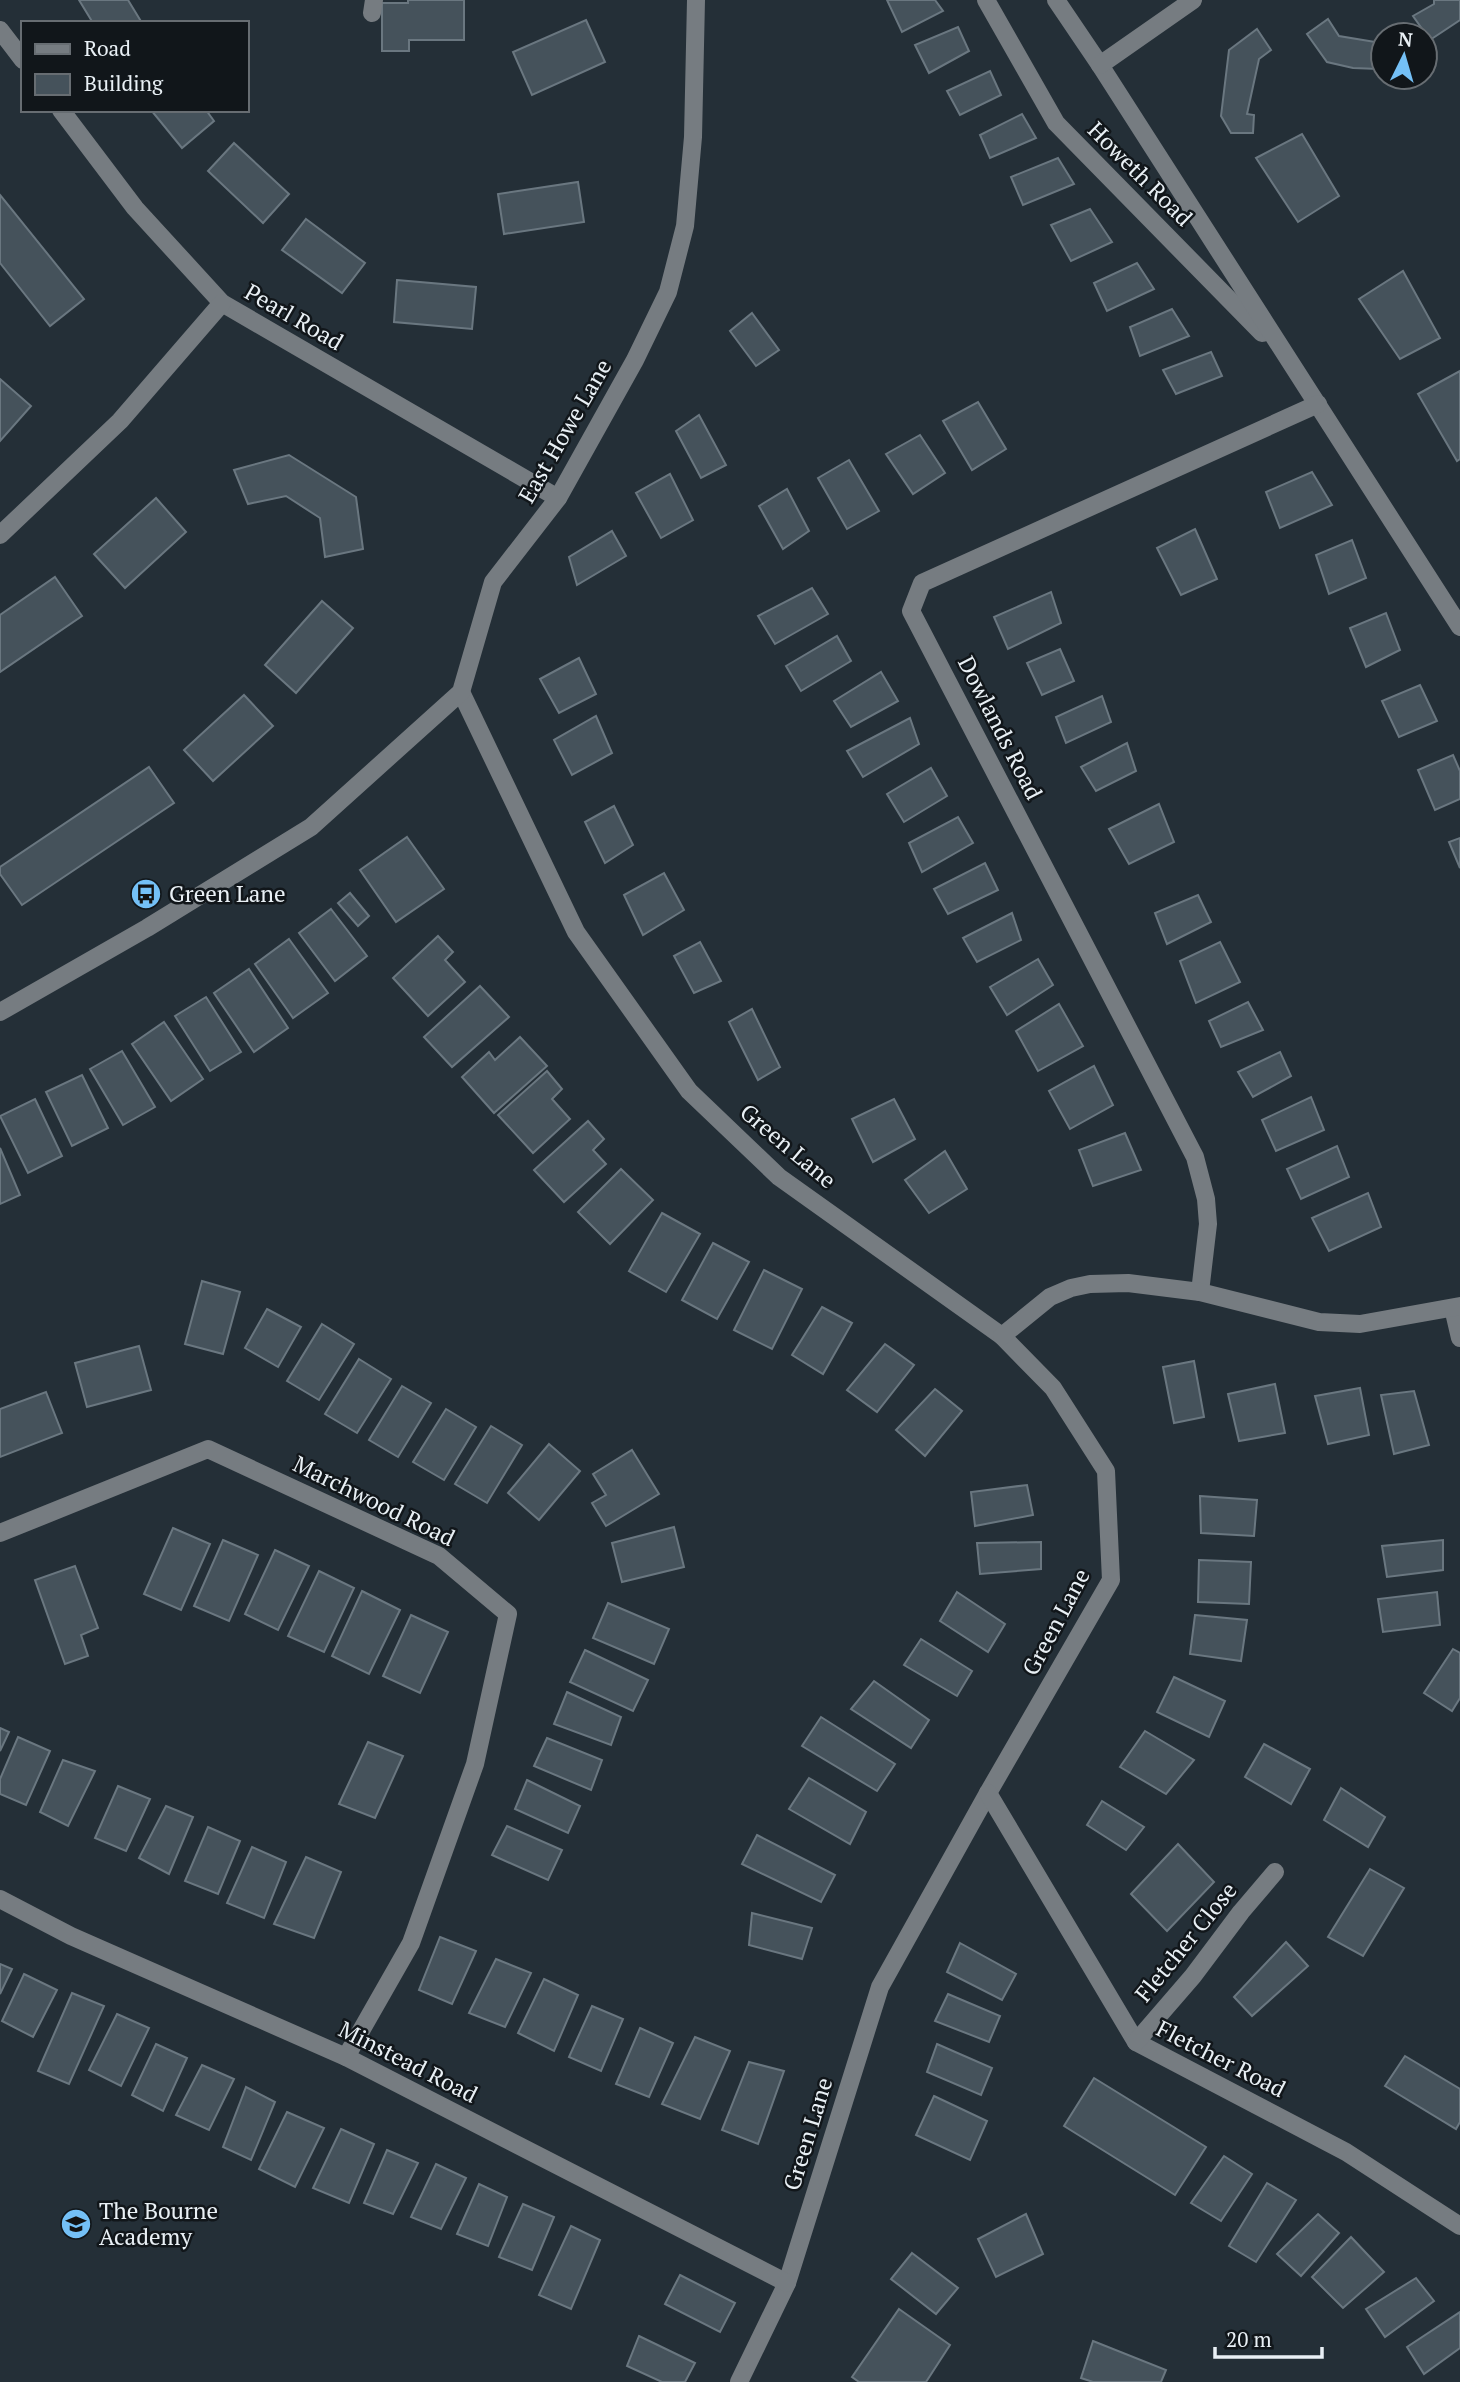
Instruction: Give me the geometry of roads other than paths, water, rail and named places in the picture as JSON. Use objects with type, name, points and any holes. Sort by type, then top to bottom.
[{"type":"street","name":"East Howe Lane","points":[[461,691],[493,582],[558,498],[635,360],[668,292],[685,226],[692,137],[696,0]]},
{"type":"street","name":"Howeth Road","points":[[986,0],[1056,123],[1289,361]]},
{"type":"street","name":"Howeth Road","points":[[1056,0],[1460,627]]},
{"type":"street","points":[[1100,65],[1193,0]]},
{"type":"street","points":[[0,30],[21,57]]},
{"type":"street","name":"Pearl Road","points":[[63,112],[135,208],[222,303],[558,498]]},
{"type":"street","points":[[0,535],[120,421],[222,303]]},
{"type":"street","name":"Dowlands Road","points":[[1200,1292],[1208,1224],[1206,1199],[1195,1157],[911,611],[922,583],[1318,404]]},
{"type":"street","points":[[0,1012],[148,928],[311,827],[461,691]]},
{"type":"street","name":"Green Lane","points":[[461,691],[576,932],[689,1091],[779,1177],[1002,1336],[1053,1388],[1105,1471],[1111,1580],[880,1987],[787,2283],[739,2382]]},
{"type":"street","points":[[1002,1336],[1050,1297],[1071,1288],[1090,1284],[1128,1283],[1200,1292],[1333,1323],[1360,1324],[1457,1307],[1460,1338]]},
{"type":"street","name":"Marchwood Road","points":[[0,1533],[208,1449],[439,1556],[508,1614],[475,1764],[411,1943],[346,2057]]},
{"type":"street","name":"Fletcher Road","points":[[988,1793],[1136,2042],[1346,2152],[1460,2226]]},
{"type":"street","name":"Fletcher Close","points":[[1136,2042],[1193,1976],[1275,1872]]},
{"type":"street","name":"Minstead Road","points":[[0,1899],[71,1936],[346,2057],[787,2283]]},
{"type":"place","name":"Green Lane","points":[[146,894]]},
{"type":"place","name":"The Bourne Academy","points":[[76,2224]]}]
